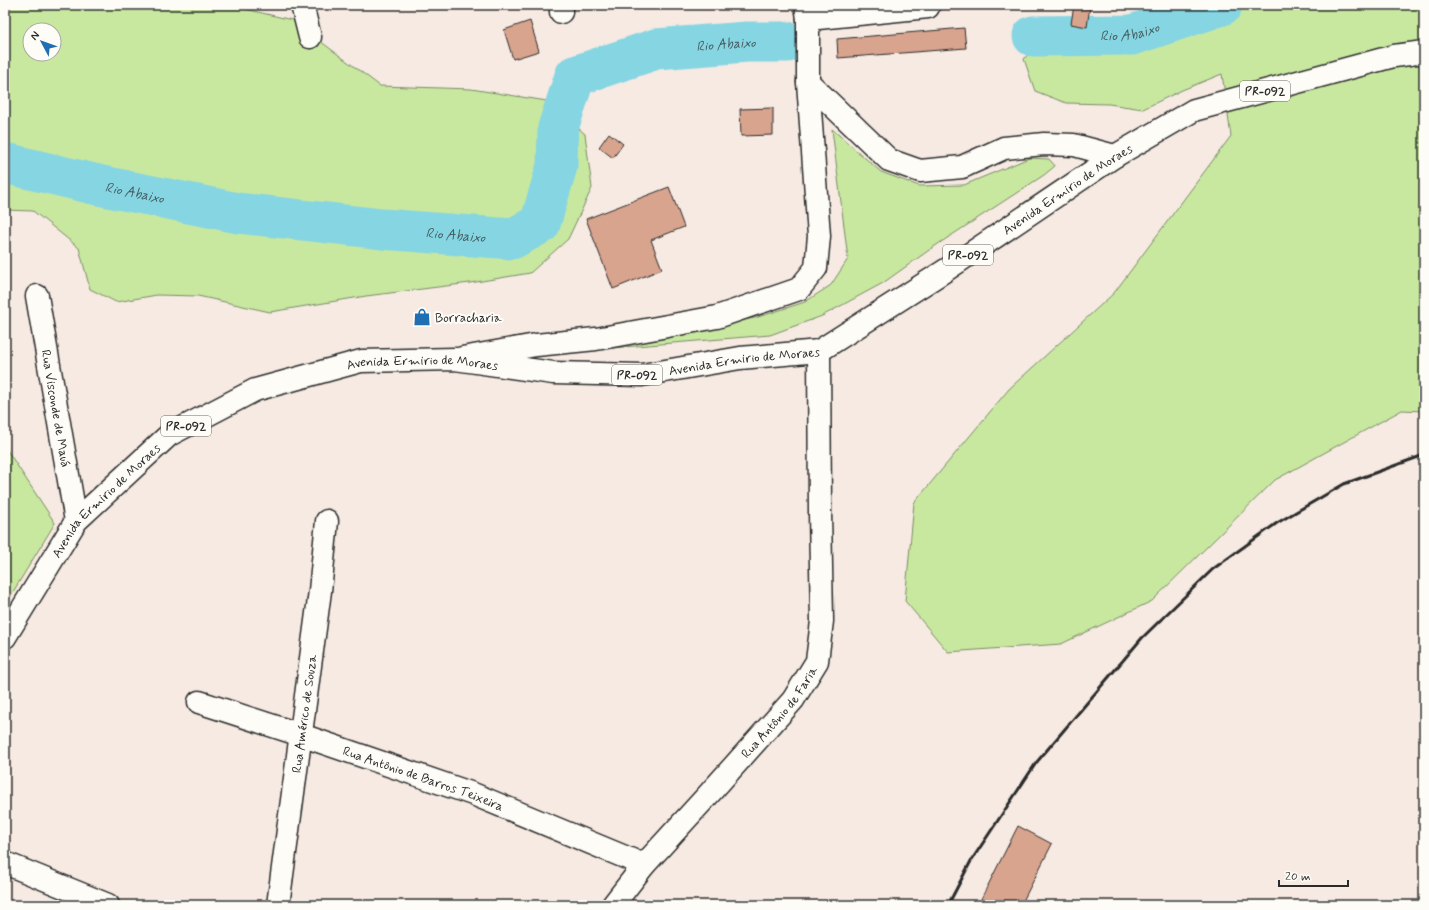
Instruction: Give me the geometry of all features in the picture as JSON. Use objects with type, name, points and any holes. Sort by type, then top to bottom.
[{"type":"street","points":[[302,5],[310,37]]},
{"type":"street","points":[[455,359],[536,345],[596,338],[717,317],[799,289],[816,268],[819,236],[808,82],[807,12],[850,24],[928,6]]},
{"type":"street","name":"Avenida Ermirio de Moraes","points":[[5,637],[76,521],[169,435],[255,390],[361,361],[455,359],[553,373],[642,375],[740,358],[819,351],[946,270],[1115,156],[1194,110],[1394,56],[1424,52]]},
{"type":"street","points":[[808,82],[889,160],[920,171],[962,167],[1004,148],[1044,144],[1074,145],[1115,156]]},
{"type":"street","name":"Rua Visconde de Mauá","points":[[37,296],[76,521]]},
{"type":"street","name":"Rua Antônio de Faria","points":[[613,905],[644,865],[724,778],[792,700],[817,661],[822,621],[819,351]]},
{"type":"street","name":"Rua Américo de Souza","points":[[278,905],[320,591],[327,521]]},
{"type":"street","name":"Rua Antônio de Barros Teixeira","points":[[199,702],[473,794],[644,865]]},
{"type":"street","points":[[5,863],[108,905]]},
{"type":"green space","points":[[5,5],[228,5],[292,20],[380,86],[471,89],[547,101],[585,134],[592,188],[568,239],[530,273],[470,283],[366,296],[270,312],[198,296],[157,295],[116,302],[90,289],[79,248],[33,211],[5,210]]},
{"type":"green space","points":[[1212,5],[1424,5],[1424,411],[1402,410],[1275,480],[1152,601],[1061,644],[948,652],[905,601],[914,503],[1009,389],[1114,293],[1231,136],[1222,74],[1182,90],[1143,109],[1109,104],[1066,103],[1035,91],[1024,59],[1043,37],[1098,29],[1135,28],[1213,11]]},
{"type":"green space","points":[[832,129],[881,172],[919,186],[964,185],[1029,158],[1049,159],[1055,166],[1044,175],[932,248],[883,283],[822,316],[770,335],[551,353],[755,318],[805,302],[831,285],[848,259]]},
{"type":"green space","points":[[5,447],[55,523],[5,605]]},
{"type":"building","points":[[637,5],[667,5],[638,8]]},
{"type":"building","points":[[1074,5],[1090,6],[1087,27],[1071,24]]},
{"type":"building","points":[[530,21],[539,51],[513,59],[504,30]]},
{"type":"building","points":[[964,28],[966,48],[838,58],[837,39]]},
{"type":"building","points":[[773,108],[773,135],[741,136],[740,109]]},
{"type":"building","points":[[609,133],[623,144],[613,158],[599,147]]},
{"type":"building","points":[[669,187],[684,227],[651,240],[662,269],[613,289],[586,219]]},
{"type":"building","points":[[1018,826],[1052,844],[1021,905],[978,905]]},
{"type":"waterway","name":"Rio Abaixo","points":[[1033,36],[1132,35],[1222,5]]},
{"type":"waterway","name":"Rio Abaixo","points":[[5,163],[98,185],[238,213],[382,229],[512,239],[540,224],[557,166],[558,128],[575,76],[656,49],[747,42],[787,42]]},
{"type":"railway","points":[[948,905],[971,861],[1036,763],[1142,638],[1213,569],[1277,523],[1344,484],[1424,455]]},
{"type":"place","name":"Borracharia","points":[[422,317]]}]
